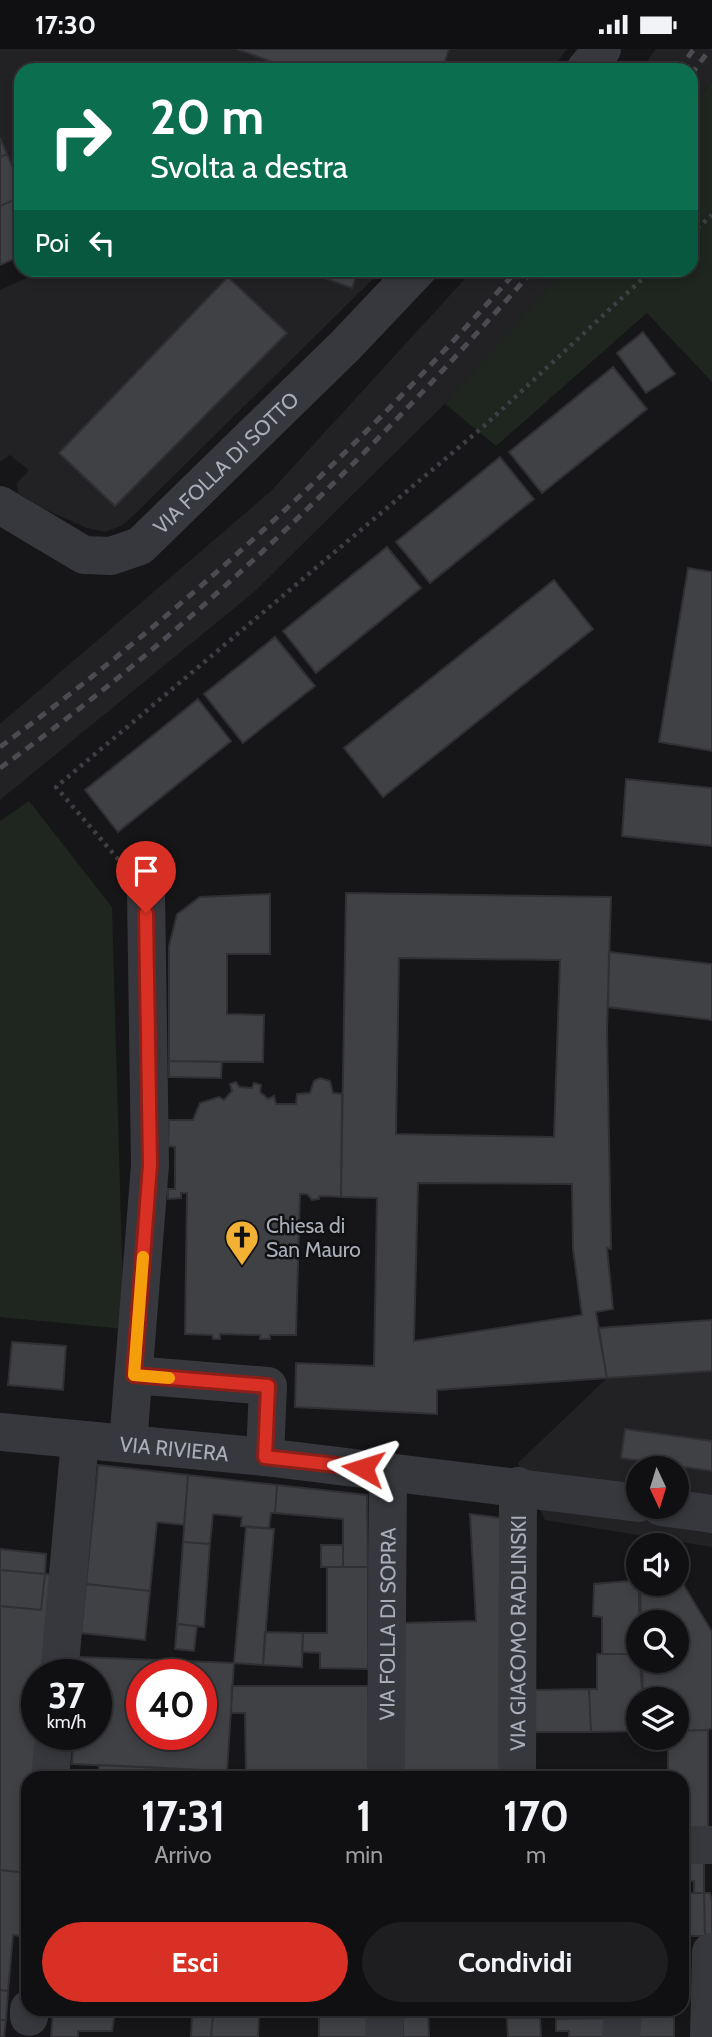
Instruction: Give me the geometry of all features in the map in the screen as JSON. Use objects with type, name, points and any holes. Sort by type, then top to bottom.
[{"type":"street","points":[[590,63],[601,49]]},
{"type":"street","name":"VIA FOLLA DI SOTTO","points":[[0,506],[84,555],[111,556],[140,546],[345,347],[411,277]]},
{"type":"street","points":[[128,1444],[150,1165],[146,893]]},
{"type":"street","points":[[134,1375],[268,1386],[265,1457]]},
{"type":"street","name":"VIA RIVIERA","points":[[0,1432],[265,1457],[626,1501]]},
{"type":"street","points":[[60,1659],[80,1440]]},
{"type":"street","name":"VIA FOLLA DI SOPRA","points":[[386,1771],[388,1471]]},
{"type":"street","name":"VIA GIACOMO RADLINSKI","points":[[517,1771],[518,1486]]},
{"type":"street","points":[[690,1511],[712,1514]]},
{"type":"street","points":[[51,1771],[53,1750]]},
{"type":"street","points":[[689,1845],[712,1845]]},
{"type":"street","points":[[702,1951],[709,2037]]},
{"type":"street","points":[[384,2037],[385,2016]]},
{"type":"street","points":[[621,2037],[622,2016]]},
{"type":"path","points":[[698,228],[712,215]]},
{"type":"path","points":[[146,893],[56,787],[483,427],[644,277]]},
{"type":"shaded area","points":[[0,49],[567,49],[556,63],[14,63],[14,169],[0,138]]},
{"type":"shaded area","points":[[656,49],[712,49],[712,81],[698,100],[698,63],[645,63]]},
{"type":"shaded area","points":[[712,81],[712,382],[647,313],[496,446],[445,404],[559,277],[698,277],[698,100]]},
{"type":"shaded area","points":[[29,277],[375,277],[133,516],[121,526],[105,532],[87,528],[44,509],[18,493],[17,483],[29,470],[10,455],[0,462],[0,290]]},
{"type":"shaded area","points":[[467,277],[559,277],[468,381],[254,592],[0,800],[0,724],[271,491]]},
{"type":"shaded area","points":[[29,801],[112,907],[124,1329],[0,1317],[0,821]]},
{"type":"shaded area","points":[[712,1371],[712,1547],[689,1543],[689,1533],[626,1533],[545,1520],[518,1463],[607,1378]]},
{"type":"building","points":[[237,49],[449,49],[444,63],[275,63]]},
{"type":"building","points":[[0,138],[7,154],[0,157]]},
{"type":"building","points":[[7,154],[14,170],[14,200],[0,206],[0,157]]},
{"type":"building","points":[[14,200],[14,259],[0,265],[0,206]]},
{"type":"building","points":[[228,277],[287,333],[115,506],[59,453]]},
{"type":"building","points":[[321,277],[356,277],[352,288]]},
{"type":"building","points":[[643,332],[675,374],[646,393],[617,353]]},
{"type":"building","points":[[613,367],[647,409],[542,493],[509,452]]},
{"type":"building","points":[[500,457],[534,499],[430,583],[396,542]]},
{"type":"building","points":[[387,547],[421,588],[316,673],[283,631]]},
{"type":"building","points":[[688,568],[712,572],[712,751],[659,742]]},
{"type":"building","points":[[554,580],[593,629],[383,797],[344,748]]},
{"type":"building","points":[[275,637],[315,686],[243,743],[204,694]]},
{"type":"building","points":[[198,699],[231,741],[118,832],[85,790]]},
{"type":"building","points":[[626,779],[712,788],[712,846],[622,836]]},
{"type":"building","points":[[346,893],[611,897],[607,1030],[611,1249],[607,1248],[613,1309],[596,1312],[607,1378],[437,1390],[437,1414],[295,1407],[296,1363],[374,1366],[377,1198],[341,1197]],"holes":[[[399,958],[560,960],[554,1137],[396,1134]],[[418,1183],[572,1184],[573,1249],[582,1315],[414,1341]]]},
{"type":"building","points":[[270,894],[270,954],[227,954],[227,1014],[264,1015],[263,1062],[169,1061],[169,946],[177,914],[200,897]]},
{"type":"building","points":[[609,952],[712,964],[712,1020],[608,1007]]},
{"type":"building","points":[[169,1061],[222,1062],[221,1078],[169,1077]]},
{"type":"building","name":"Chiesa di San Mauro","points":[[320,1078],[330,1081],[333,1093],[342,1094],[341,1197],[319,1196],[319,1199],[312,1200],[307,1194],[300,1194],[296,1335],[270,1335],[270,1339],[260,1339],[260,1335],[220,1334],[220,1339],[213,1339],[212,1335],[185,1334],[187,1193],[181,1193],[181,1198],[168,1199],[168,1189],[175,1189],[175,1147],[168,1146],[169,1120],[193,1120],[200,1103],[219,1097],[224,1100],[232,1091],[230,1084],[236,1082],[239,1087],[252,1088],[254,1083],[261,1085],[260,1092],[268,1099],[274,1096],[276,1104],[296,1104],[297,1094],[310,1093],[314,1081]]},
{"type":"building","points":[[712,1320],[712,1371],[607,1378],[598,1328]]},
{"type":"building","points":[[12,1342],[66,1346],[63,1390],[8,1385]]},
{"type":"building","points":[[625,1429],[712,1441],[712,1471],[690,1468],[690,1456],[621,1458]]},
{"type":"building","points":[[98,1465],[188,1475],[184,1525],[157,1522],[150,1591],[86,1584]]},
{"type":"building","points":[[188,1475],[277,1485],[275,1513],[271,1513],[269,1528],[241,1526],[242,1517],[213,1514],[210,1544],[183,1542]]},
{"type":"building","points":[[277,1485],[367,1495],[368,1567],[343,1567],[343,1519],[275,1513]]},
{"type":"building","points":[[470,1514],[509,1519],[510,1771],[402,1771],[401,1623],[476,1621]]},
{"type":"building","points":[[246,1527],[274,1529],[263,1665],[234,1663]]},
{"type":"building","points":[[183,1542],[210,1544],[204,1627],[177,1624]]},
{"type":"building","points":[[321,1545],[343,1545],[343,1567],[321,1567]]},
{"type":"building","points":[[0,1549],[46,1554],[45,1574],[0,1570]]},
{"type":"building","points":[[327,1567],[368,1567],[368,1669],[320,1668],[320,1653],[302,1652],[303,1633],[327,1633]]},
{"type":"building","points":[[0,1570],[45,1574],[41,1610],[0,1606]]},
{"type":"building","points":[[45,1574],[63,1576],[55,1659],[21,1659],[21,1750],[39,1750],[41,1771],[21,1771],[21,1872],[0,1870],[0,1606],[41,1610]]},
{"type":"building","points":[[626,1581],[626,1596],[639,1596],[639,1610],[626,1610],[626,1654],[602,1654],[602,1617],[593,1616],[594,1584]]},
{"type":"building","points":[[86,1584],[150,1591],[145,1640],[81,1633]]},
{"type":"building","points":[[689,1594],[712,1632],[712,1728],[689,1731],[689,1687],[643,1687],[642,1673],[689,1673],[689,1610],[641,1610],[640,1596],[689,1596]]},
{"type":"building","points":[[177,1624],[197,1626],[194,1651],[175,1649]]},
{"type":"building","points":[[265,1632],[303,1633],[302,1667],[263,1665]]},
{"type":"building","points":[[597,1654],[626,1654],[626,1673],[641,1673],[642,1687],[626,1687],[626,1731],[591,1732],[589,1689],[597,1689]]},
{"type":"building","points":[[79,1657],[131,1659],[126,1659],[126,1750],[217,1750],[217,1662],[234,1663],[227,1771],[72,1764],[73,1750],[112,1750],[112,1659]]},
{"type":"building","points":[[232,1686],[368,1686],[369,1771],[246,1771],[245,1713],[231,1713]]},
{"type":"building","points":[[589,1689],[591,1732],[534,1732],[534,1690]]},
{"type":"building","points":[[708,1730],[708,1838],[689,1838],[689,1771],[668,1771],[668,1750],[689,1750],[689,1731]]},
{"type":"building","points":[[99,1765],[165,1768],[165,1771],[99,1771]]},
{"type":"building","points":[[689,1861],[704,1861],[704,1893],[694,1893],[694,1881],[689,1881]]},
{"type":"building","points":[[0,1870],[21,1872],[21,1936],[13,1935],[8,1991],[0,1990]]},
{"type":"building","points":[[689,1893],[704,1893],[705,1936],[689,1936]]},
{"type":"building","points":[[704,1893],[710,1893],[712,1901],[712,1936],[705,1936]]},
{"type":"building","points":[[0,1990],[8,1991],[6,2020],[0,2020]]},
{"type":"building","points":[[53,2016],[114,2016],[112,2031],[78,2031],[78,2037],[51,2037]]},
{"type":"building","points":[[192,2016],[213,2016],[211,2037],[191,2037]]},
{"type":"building","points":[[213,2016],[259,2017],[258,2037],[211,2037]]},
{"type":"building","points":[[369,2016],[369,2037],[319,2037],[319,2017]]},
{"type":"building","points":[[403,2016],[428,2016],[429,2037],[403,2037]]},
{"type":"building","points":[[638,2016],[674,2016],[674,2037],[639,2037]]},
{"type":"building","points":[[507,2018],[540,2018],[541,2037],[508,2037]]},
{"type":"building","points":[[605,2018],[606,2037],[569,2037],[569,2031],[556,2031],[556,2019]]},
{"type":"building","points":[[0,2020],[6,2020],[4,2037],[0,2037]]},
{"type":"railway","points":[[683,63],[694,49]]},
{"type":"railway","points":[[698,65],[710,49]]},
{"type":"railway","points":[[0,747],[139,639],[272,522],[398,399],[511,277]]},
{"type":"railway","points":[[0,768],[73,714],[144,656],[281,534],[411,404],[527,277]]},
{"type":"slow traffic","points":[[143,1257],[134,1375],[169,1378]]},
{"type":"place","name":"Chiesa di San Mauro","points":[[242,1267]]},
{"type":"route","points":[[146,913],[150,1165],[134,1375],[268,1386],[265,1457],[363,1468]]}]
